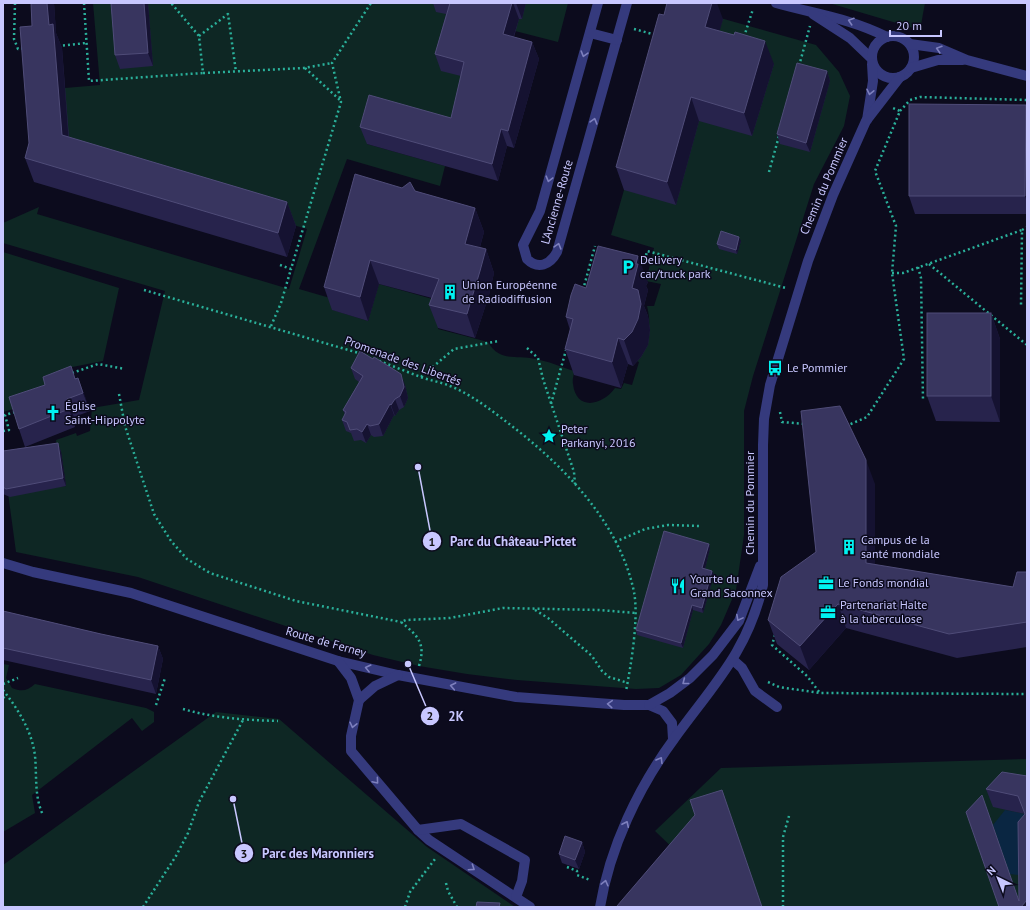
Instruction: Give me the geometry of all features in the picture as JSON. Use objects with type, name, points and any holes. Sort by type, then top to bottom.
[{"type":"street","name":"L'Ancienne-Route","points":[[598,3],[540,211],[523,245],[527,259],[535,264],[546,265],[557,252],[627,3]]},
{"type":"street","points":[[776,3],[847,20],[887,37],[895,36],[910,44],[939,48],[966,60],[1027,76]]},
{"type":"street","points":[[810,12],[844,33],[872,61],[875,69],[886,78],[900,77],[906,74],[911,68],[914,60],[914,52],[910,44]]},
{"type":"street","points":[[590,33],[617,40]]},
{"type":"street","points":[[872,61],[876,46],[887,37]]},
{"type":"street","points":[[911,68],[938,60],[966,60]]},
{"type":"street","name":"Chemin du Pommier","points":[[866,122],[873,80],[872,61]]},
{"type":"street","name":"Chemin du Pommier","points":[[600,907],[607,874],[624,828],[638,799],[673,739],[733,660],[758,608],[763,585],[764,419],[770,385],[798,291],[820,227],[866,122],[900,77]]},
{"type":"street","points":[[649,705],[670,693],[690,678],[717,649],[739,620],[763,556]]},
{"type":"street","name":"Route de Ferney","points":[[3,563],[33,572],[131,593],[338,661],[398,675],[516,697],[649,705]]},
{"type":"street","points":[[733,660],[742,668],[755,691],[778,707]]},
{"type":"street","points":[[338,661],[352,678],[359,700],[351,736],[351,751],[418,830],[443,850],[530,907]]},
{"type":"street","points":[[359,700],[375,686],[398,675]]},
{"type":"street","points":[[649,705],[663,711],[672,723],[673,739]]},
{"type":"street","points":[[418,830],[461,824],[525,860],[522,881],[516,897]]},
{"type":"path","points":[[15,3],[14,39],[18,49],[26,48]]},
{"type":"path","points":[[84,3],[89,81],[304,68],[332,63]]},
{"type":"path","points":[[171,3],[199,36],[203,73]]},
{"type":"path","points":[[271,326],[281,303],[341,102],[332,63],[371,3]]},
{"type":"path","points":[[743,41],[753,9]]},
{"type":"path","points":[[199,36],[228,14],[236,72]]},
{"type":"path","points":[[797,72],[810,26]]},
{"type":"path","points":[[630,28],[658,36]]},
{"type":"path","points":[[57,46],[87,43]]},
{"type":"path","points":[[304,68],[341,102]]},
{"type":"path","points":[[843,427],[867,417],[904,358],[892,274],[896,226],[875,170],[900,111],[910,100],[920,97],[1027,100]]},
{"type":"path","points":[[889,106],[900,111]]},
{"type":"path","points":[[769,172],[780,134]]},
{"type":"path","points":[[892,274],[903,273],[929,264],[1027,227]]},
{"type":"path","points":[[1021,306],[1022,230]]},
{"type":"path","points":[[581,297],[595,246]]},
{"type":"path","points":[[645,260],[647,250],[787,288]]},
{"type":"path","points":[[929,264],[992,318],[1027,345]]},
{"type":"path","points":[[280,265],[291,268]]},
{"type":"path","points":[[918,267],[921,278],[923,401]]},
{"type":"path","name":"Promenade des Libertés","points":[[144,290],[271,326],[367,356]]},
{"type":"path","points":[[987,321],[992,318]]},
{"type":"path","points":[[420,377],[454,349],[499,341]]},
{"type":"path","points":[[551,405],[567,347]]},
{"type":"path","points":[[527,348],[538,358],[551,405],[574,472],[575,485]]},
{"type":"path","name":"Promenade des Libertés","points":[[374,359],[420,377],[451,386],[480,402],[536,446],[575,485],[597,512],[615,542],[634,593],[636,613],[626,692]]},
{"type":"path","points":[[73,377],[72,372],[98,364],[125,369]]},
{"type":"path","points":[[119,394],[125,426],[154,514],[171,541],[187,559],[210,573],[296,602],[401,622],[417,618],[450,618],[503,608],[599,610],[636,613]]},
{"type":"path","points":[[3,431],[9,430],[5,415],[21,410]]},
{"type":"path","points":[[779,410],[782,422],[808,424]]},
{"type":"path","points":[[615,542],[645,529],[668,525],[700,526]]},
{"type":"path","points":[[535,609],[548,618],[592,656],[608,677],[628,683]]},
{"type":"path","points":[[401,622],[413,632],[421,644],[422,656],[418,668]]},
{"type":"path","points":[[776,630],[772,645],[807,676],[820,693]]},
{"type":"path","points":[[3,684],[18,678]]},
{"type":"path","points":[[156,704],[165,678]]},
{"type":"path","points":[[765,680],[779,688],[820,693],[1027,694]]},
{"type":"path","points":[[3,690],[14,704],[29,731],[35,755],[37,803],[43,815]]},
{"type":"path","points":[[3,698],[7,695]]},
{"type":"path","points":[[183,709],[205,716],[243,720],[278,721]]},
{"type":"path","points":[[143,907],[185,839],[199,802],[243,720]]},
{"type":"path","points":[[783,907],[783,837],[789,816]]},
{"type":"path","points":[[405,907],[410,892],[443,850]]},
{"type":"path","points":[[567,867],[577,871],[577,875],[590,880]]},
{"type":"path","points":[[446,883],[448,891],[457,907]]},
{"type":"green space","points":[[93,3],[568,3],[558,42],[515,31],[509,51],[471,79],[457,136],[367,144],[445,166],[440,186],[347,159],[299,289],[330,298],[333,310],[368,321],[379,284],[443,302],[438,329],[488,342],[493,349],[503,355],[540,360],[574,371],[573,382],[575,393],[579,399],[590,403],[603,399],[615,388],[621,389],[624,383],[632,385],[639,362],[634,360],[645,340],[649,328],[649,314],[647,306],[654,306],[661,284],[646,281],[654,248],[611,235],[668,38],[681,7],[816,45],[839,72],[850,96],[844,126],[814,184],[753,376],[744,411],[744,535],[736,590],[721,625],[709,644],[681,675],[659,688],[636,689],[517,680],[419,666],[373,655],[138,577],[16,552],[8,493],[66,486],[61,452],[57,451],[56,440],[76,433],[77,436],[90,431],[92,408],[139,400],[165,291],[3,243],[3,223],[39,207],[37,214],[289,289],[307,229],[66,158],[65,88],[100,85]]},
{"type":"green space","points":[[829,3],[925,3],[920,30]]},
{"type":"green space","points":[[3,252],[119,288],[103,361],[62,369],[48,399],[3,412]]},
{"type":"green space","points":[[3,664],[9,665],[6,678],[12,688],[24,690],[35,684],[146,708],[154,712],[154,722],[142,731],[132,718],[32,795],[35,813],[3,832]]},
{"type":"green space","points":[[216,712],[279,719],[427,847],[515,907],[3,907],[3,865]]},
{"type":"green space","points":[[1027,759],[1027,907],[763,907],[679,854],[655,831],[721,768]]},
{"type":"water","points":[[1005,810],[1025,814],[1027,837],[1025,868],[1018,875],[1010,874],[993,825]]},
{"type":"building","points":[[31,3],[47,3],[49,25],[53,24],[62,135],[287,202],[278,233],[25,158],[29,143],[20,27],[32,26]]},
{"type":"building","points":[[111,3],[144,3],[148,53],[115,55]]},
{"type":"building","points":[[450,3],[512,3],[503,34],[532,42],[508,131],[501,129],[492,164],[360,127],[369,95],[451,118],[464,62],[435,54]]},
{"type":"building","points":[[667,3],[712,3],[705,27],[734,35],[735,32],[765,41],[744,113],[691,97],[667,182],[616,167],[659,14],[664,15]]},
{"type":"building","points":[[797,63],[827,71],[806,143],[777,134]]},
{"type":"building","points":[[909,104],[1026,105],[1025,196],[909,196]]},
{"type":"building","points":[[355,174],[402,188],[410,182],[415,191],[475,208],[465,244],[486,249],[467,314],[429,305],[439,279],[370,260],[360,297],[324,287]]},
{"type":"building","points":[[721,231],[739,237],[736,250],[717,244]]},
{"type":"building","points":[[598,246],[638,256],[636,264],[638,264],[632,288],[638,290],[641,304],[638,319],[632,332],[624,340],[618,338],[612,362],[565,349],[573,319],[566,317],[571,295],[575,284],[586,288]]},
{"type":"building","points":[[927,313],[991,313],[991,396],[927,396]]},
{"type":"building","points":[[360,351],[373,359],[374,357],[401,374],[404,387],[400,396],[395,399],[391,405],[390,404],[379,424],[370,426],[367,424],[362,432],[357,429],[350,430],[347,422],[342,420],[346,412],[343,410],[363,376],[351,368]]},
{"type":"building","points":[[71,366],[75,379],[78,378],[83,393],[67,399],[69,409],[19,429],[9,397],[45,385],[43,377]]},
{"type":"building","name":"Campus de la santé mondiale","points":[[840,406],[866,460],[866,563],[1013,587],[1017,572],[1027,572],[1027,622],[949,634],[838,604],[800,646],[768,620],[781,577],[816,552],[801,411]]},
{"type":"building","points":[[58,443],[63,478],[6,489],[3,487],[3,451]]},
{"type":"building","points":[[664,531],[709,544],[702,568],[712,571],[702,608],[692,605],[681,643],[636,630]]},
{"type":"building","points":[[3,611],[158,646],[151,680],[3,648]]},
{"type":"building","points":[[1002,772],[1027,776],[1027,900],[1021,907],[999,907],[966,812],[982,795],[1019,901],[1018,822],[1025,814],[1018,796],[986,789]]},
{"type":"building","points":[[722,790],[762,907],[617,907],[695,815],[690,800]]},
{"type":"building","points":[[565,836],[582,842],[575,860],[559,854]]},
{"type":"building","points":[[477,902],[500,903],[499,907],[476,907]]},
{"type":"place","name":"Delivery car/truck park","points":[[628,267]]},
{"type":"place","name":"Union Européenne de Radiodiffusion","points":[[450,292]]},
{"type":"place","name":"Le Pommier","points":[[775,368]]},
{"type":"place","name":"Église Saint-Hippolyte","points":[[53,413]]},
{"type":"place","name":"Peter Parkanyi, 2016","points":[[549,436]]},
{"type":"place","name":"Parc du Château-Pictet","points":[[418,467]]},
{"type":"place","name":"Campus de la santé mondiale","points":[[849,547]]},
{"type":"place","name":"Le Fonds mondial","points":[[826,583]]},
{"type":"place","name":"Yourte du Grand Saconnex","points":[[678,586]]},
{"type":"place","name":"Partenariat Halte à la tuberculose","points":[[828,612]]},
{"type":"place","name":"2K","points":[[408,664]]},
{"type":"place","name":"Parc des Maronniers","points":[[233,799]]}]
